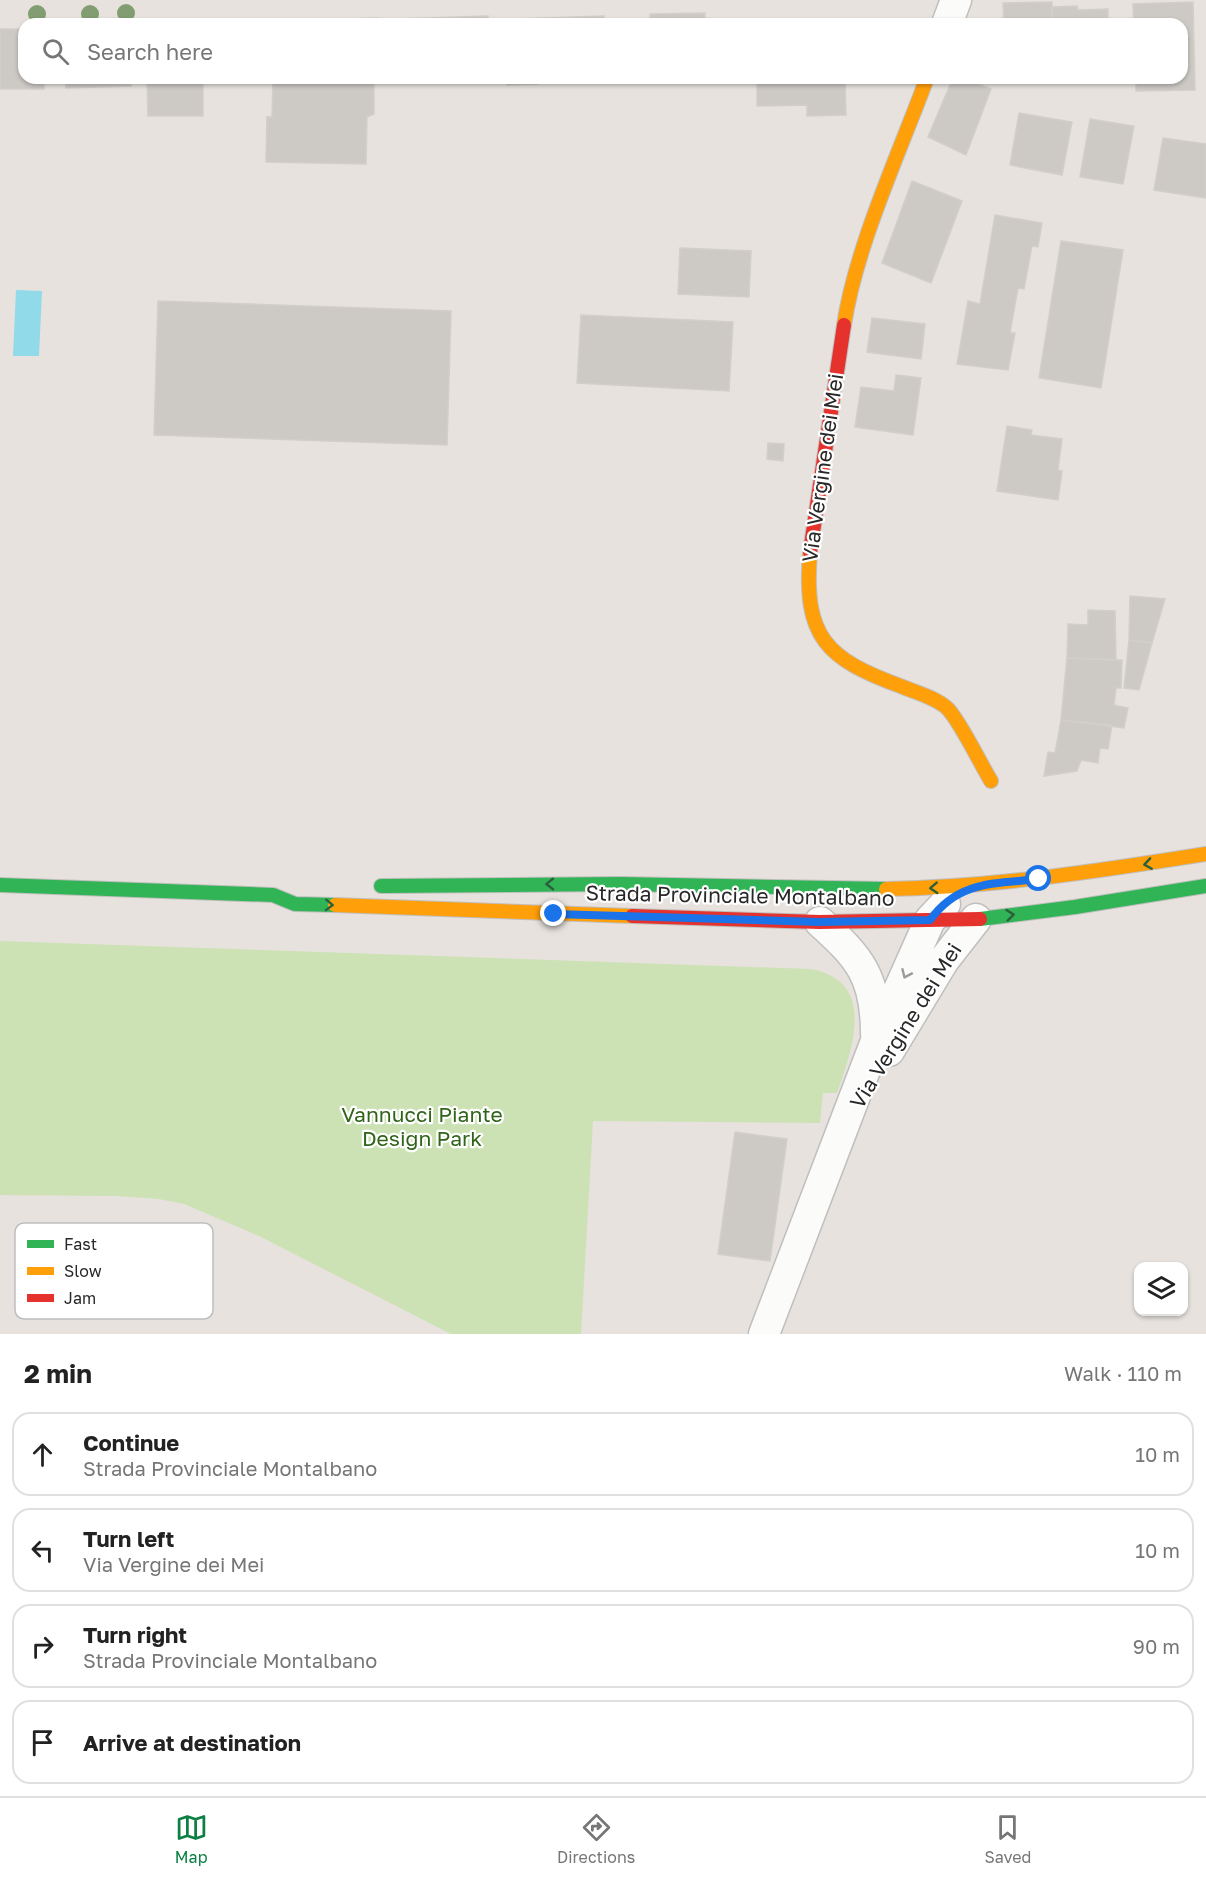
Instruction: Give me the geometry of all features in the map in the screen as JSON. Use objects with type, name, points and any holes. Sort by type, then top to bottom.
[{"type":"main road","name":"Via Vergine dei Mei","points":[[925,84],[867,240],[848,304],[812,524],[809,563],[810,608],[819,635],[835,655],[864,673],[926,696],[948,709],[991,781]]},
{"type":"main road","name":"Strada Provinciale Montalbano","points":[[366,886],[620,884],[849,890],[975,885],[1078,874],[1206,854]]},
{"type":"main road","name":"Strada Provinciale Montalbano","points":[[0,885],[273,895],[295,904],[819,922],[976,919],[1107,903],[1206,886]]},
{"type":"main road","name":"Strada Provinciale Montalbano","points":[[273,895],[294,887]]},
{"type":"street","points":[[949,18],[956,0]]},
{"type":"street","name":"Via Vergine dei Mei","points":[[764,1334],[876,1041],[930,920],[947,902],[975,885]]},
{"type":"street","name":"Via Vergine dei Mei","points":[[839,1136],[933,978],[976,919]]},
{"type":"street","name":"Via Vergine dei Mei","points":[[819,922],[849,948],[865,969],[876,1009],[876,1041]]},
{"type":"green space","name":"Vannucci Piante Design Park","points":[[0,941],[811,969],[832,976],[845,988],[853,1002],[855,1019],[849,1057],[837,1093],[823,1093],[820,1123],[593,1121],[581,1334],[451,1334],[261,1237],[184,1204],[159,1199],[115,1196],[0,1195]]},
{"type":"water","points":[[16,290],[42,291],[39,356],[13,356]]},
{"type":"building","points":[[1052,2],[1052,18],[1004,18],[1003,3]]},
{"type":"building","points":[[1193,2],[1195,90],[1136,91],[1136,84],[1188,84],[1188,18],[1134,18],[1133,4]]},
{"type":"building","points":[[1077,6],[1078,10],[1108,9],[1108,18],[1052,18],[1052,7]]},
{"type":"building","points":[[705,13],[705,18],[650,18],[650,14]]},
{"type":"building","points":[[488,16],[488,18],[429,18]]},
{"type":"building","points":[[604,16],[604,18],[546,18]]},
{"type":"building","points":[[0,29],[18,29],[18,84],[44,84],[44,89],[0,89]]},
{"type":"building","points":[[66,84],[131,84],[131,86],[66,88]]},
{"type":"building","points":[[147,84],[203,84],[203,116],[148,116]]},
{"type":"building","points":[[273,84],[374,84],[374,114],[367,117],[366,164],[266,162],[267,117],[272,117]]},
{"type":"building","points":[[757,84],[845,84],[846,115],[807,116],[807,105],[757,106]]},
{"type":"building","points":[[950,84],[978,84],[991,89],[966,155],[928,137]]},
{"type":"building","points":[[1019,113],[1072,122],[1062,175],[1010,165]]},
{"type":"building","points":[[1090,119],[1134,126],[1123,184],[1080,177]]},
{"type":"building","points":[[1163,138],[1206,144],[1206,198],[1154,190]]},
{"type":"building","points":[[912,181],[962,201],[931,283],[882,263]]},
{"type":"building","points":[[995,215],[1042,223],[1038,247],[1032,246],[1024,289],[1018,288],[1010,333],[1015,333],[1008,370],[957,364],[968,301],[980,304]]},
{"type":"building","points":[[1061,241],[1123,250],[1101,388],[1039,378]]},
{"type":"building","points":[[680,248],[751,251],[749,297],[678,294]]},
{"type":"building","points":[[158,301],[451,311],[447,445],[154,435]]},
{"type":"building","points":[[581,315],[733,322],[729,391],[577,383]]},
{"type":"building","points":[[872,318],[925,324],[921,359],[867,352]]},
{"type":"building","points":[[896,375],[921,378],[913,435],[855,427],[861,387],[894,391]]},
{"type":"building","points":[[1007,426],[1032,430],[1031,435],[1062,439],[1058,470],[1062,471],[1058,500],[997,491]]},
{"type":"building","points":[[768,443],[784,444],[783,461],[767,459]]},
{"type":"building","points":[[1130,596],[1165,599],[1152,643],[1129,640]]},
{"type":"building","points":[[1088,610],[1115,611],[1116,660],[1067,658],[1068,624],[1088,625]]},
{"type":"building","points":[[1129,640],[1152,643],[1139,690],[1124,688]]},
{"type":"building","points":[[1067,658],[1122,660],[1121,688],[1116,688],[1114,705],[1128,708],[1124,728],[1061,720]]},
{"type":"building","points":[[1061,720],[1112,725],[1108,749],[1100,748],[1098,763],[1081,760],[1077,771],[1044,776],[1048,752],[1055,753]]},
{"type":"building","points":[[735,1132],[787,1139],[770,1261],[718,1254]]},
{"type":"traffic: fast","points":[[381,886],[620,884],[886,889]]},
{"type":"traffic: fast","points":[[0,885],[273,895],[295,904],[335,905]]},
{"type":"traffic: fast","points":[[980,919],[1075,907],[1206,886]]},
{"type":"traffic: slow","points":[[844,325],[868,232],[925,84]]},
{"type":"traffic: slow","points":[[810,552],[811,605],[816,625],[825,641],[838,655],[855,666],[927,696],[948,709],[991,781]]},
{"type":"traffic: slow","points":[[886,889],[1007,882],[1206,854]]},
{"type":"traffic: slow","points":[[335,905],[632,916]]},
{"type":"traffic: jam","points":[[810,552],[844,325]]},
{"type":"traffic: jam","points":[[632,916],[820,922],[980,919]]},
{"type":"route","points":[[554,914],[819,922],[930,920],[947,902],[975,885],[1039,879]]}]
